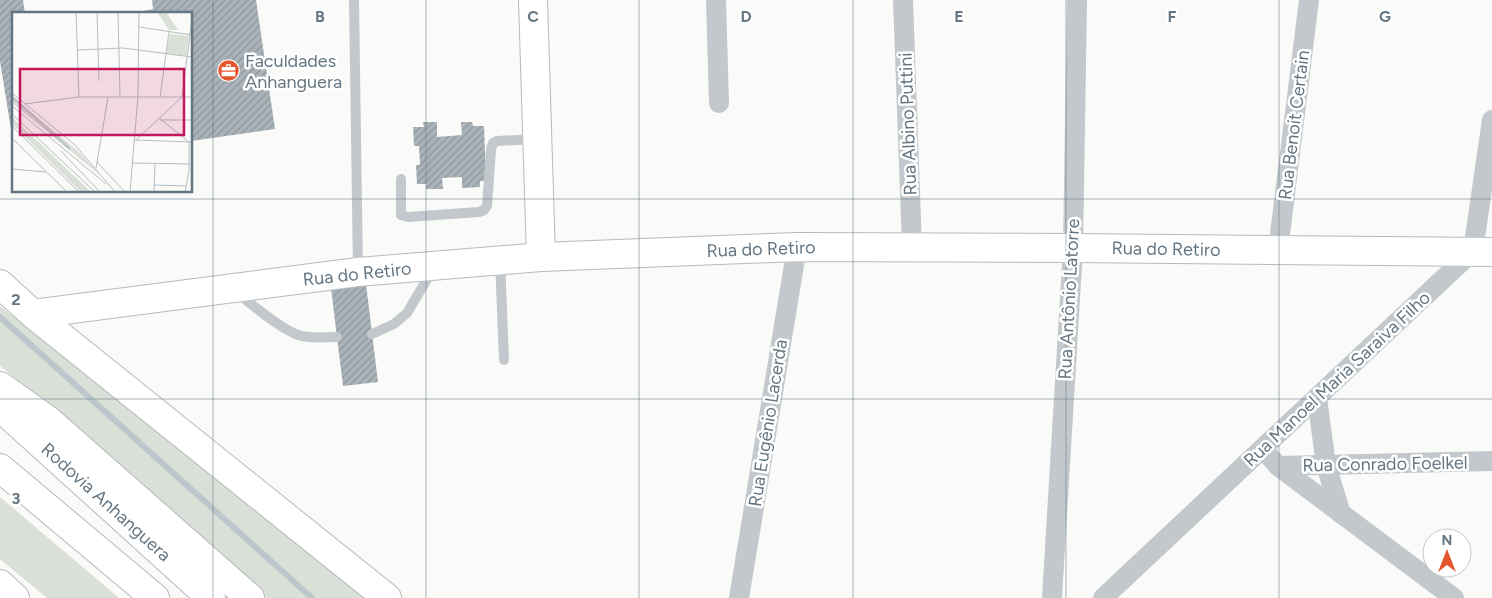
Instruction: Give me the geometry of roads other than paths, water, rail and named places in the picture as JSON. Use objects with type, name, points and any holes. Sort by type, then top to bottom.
[{"type":"main road","points":[[532,0],[541,257]]},
{"type":"main road","name":"Rua do Retiro","points":[[33,314],[358,272],[541,257],[797,247],[1483,252]]},
{"type":"main road","points":[[0,284],[33,314],[388,598]]},
{"type":"main road","points":[[0,386],[49,421],[250,598]]},
{"type":"main road","name":"Rodovia Anhanguera","points":[[0,407],[211,598]]},
{"type":"main road","points":[[0,468],[155,598]]},
{"type":"main road","points":[[0,584],[15,598]]},
{"type":"street","points":[[716,0],[719,103]]},
{"type":"street","name":"Rua Albino Puttini","points":[[903,0],[912,247]]},
{"type":"street","name":"Rua Antônio Latorre","points":[[1052,598],[1073,248],[1077,0]]},
{"type":"street","name":"Rua Benoit Certain","points":[[1278,250],[1309,0]]},
{"type":"street","points":[[1483,252],[1492,120]]},
{"type":"street","name":"Rua Eugênio Lacerda","points":[[739,598],[797,247]]},
{"type":"street","name":"Rua Manoel Maria Saraiva Filho","points":[[1103,598],[1317,398],[1483,252]]},
{"type":"street","points":[[1317,398],[1326,465],[1342,514]]},
{"type":"street","points":[[1263,449],[1278,466],[1454,598]]},
{"type":"street","name":"Rua Conrado Foelkel","points":[[1278,466],[1492,461]]},
{"type":"lane","points":[[354,0],[358,272]]},
{"type":"lane","points":[[401,180],[401,215],[408,217],[479,212],[487,206],[493,143],[498,141],[537,139]]},
{"type":"lane","points":[[500,260],[504,360]]},
{"type":"lane","points":[[372,334],[394,324],[407,313],[435,266]]},
{"type":"lane","points":[[231,288],[288,330],[298,335],[337,337]]},
{"type":"waterway","points":[[0,317],[312,598]]},
{"type":"place","name":"Faculdades Anhanguera","points":[[229,71]]}]
